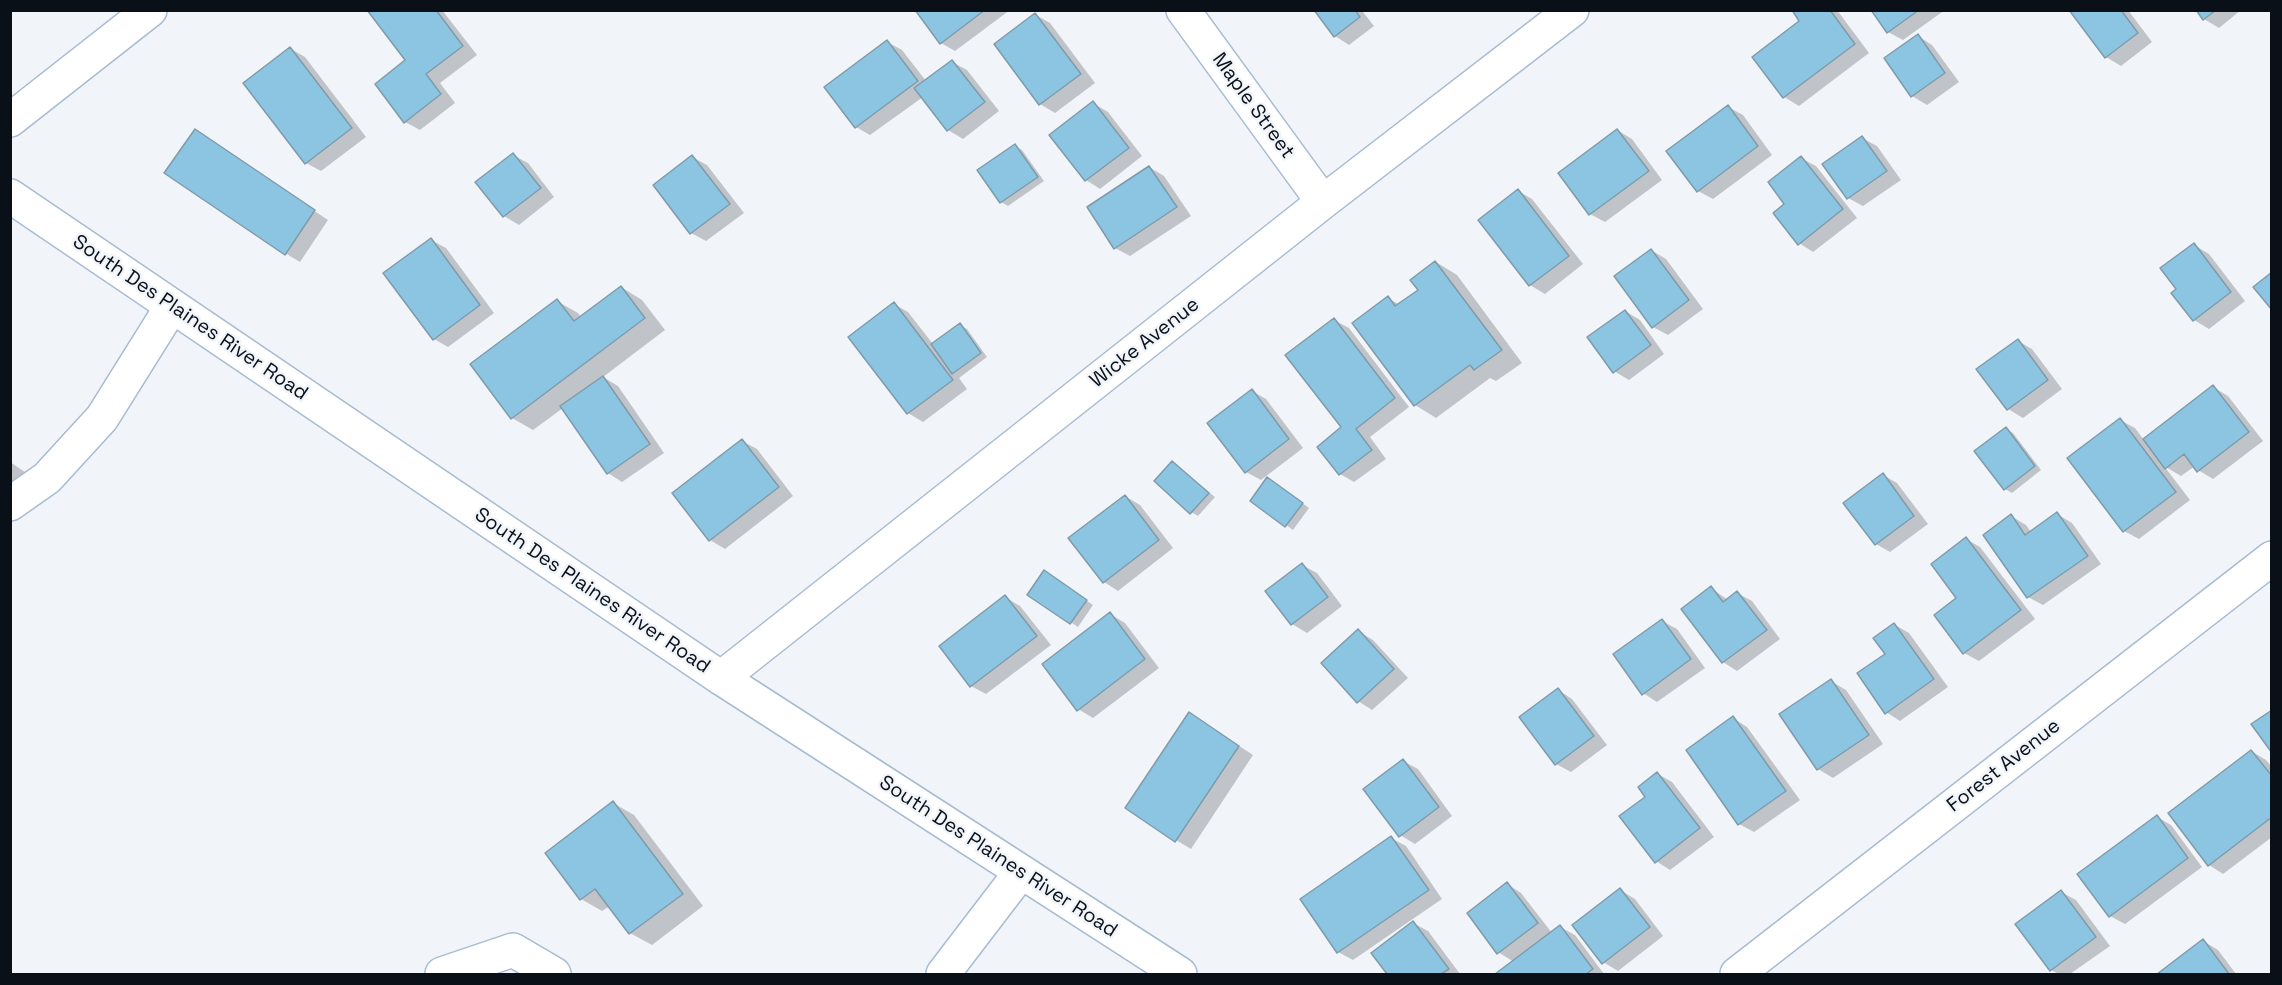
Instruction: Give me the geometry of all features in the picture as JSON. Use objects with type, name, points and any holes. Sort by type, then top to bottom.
[{"type":"street","points":[[10,120],[150,10]]},
{"type":"street","name":"Maple Street","points":[[1183,10],[1323,202]]},
{"type":"street","name":"Wicke Avenue","points":[[721,678],[1323,202],[1572,10]]},
{"type":"street","name":"South Des Plaines River Road","points":[[10,196],[721,678],[1180,975]]},
{"type":"street","points":[[10,504],[47,478],[102,418],[172,306]]},
{"type":"street","name":"Forest Avenue","points":[[1737,975],[2271,558]]},
{"type":"street","points":[[943,975],[1021,873]]},
{"type":"street","points":[[442,975],[513,950],[554,975]]},
{"type":"building","points":[[367,10],[436,10],[463,46],[426,74],[441,94],[404,123],[375,84],[405,60]]},
{"type":"building","points":[[915,10],[985,10],[940,44]]},
{"type":"building","points":[[1314,10],[1355,10],[1360,17],[1334,37]]},
{"type":"building","points":[[1792,10],[1830,10],[1855,44],[1783,98],[1752,57],[1799,21]]},
{"type":"building","points":[[1871,10],[1919,10],[1887,33]]},
{"type":"building","points":[[2069,10],[2121,10],[2138,33],[2105,58]]},
{"type":"building","points":[[2196,10],[2216,10],[2203,20]]},
{"type":"building","points":[[1035,13],[1081,74],[1039,105],[994,44]]},
{"type":"building","points":[[1918,34],[1945,73],[1911,97],[1884,58]]},
{"type":"building","points":[[887,40],[918,81],[855,128],[824,87]]},
{"type":"building","points":[[290,47],[352,128],[305,164],[243,83]]},
{"type":"building","points":[[952,60],[985,102],[947,131],[914,88]]},
{"type":"building","points":[[1093,101],[1129,148],[1085,181],[1049,135]]},
{"type":"building","points":[[1728,105],[1758,146],[1697,192],[1666,151]]},
{"type":"building","points":[[195,129],[315,210],[285,255],[164,173]]},
{"type":"building","points":[[1617,129],[1649,171],[1589,215],[1558,173]]},
{"type":"building","points":[[1862,136],[1887,171],[1847,199],[1822,164]]},
{"type":"building","points":[[1015,144],[1038,177],[1000,203],[977,170]]},
{"type":"building","points":[[513,153],[541,188],[503,217],[475,182]]},
{"type":"building","points":[[692,155],[730,204],[690,234],[653,185]]},
{"type":"building","points":[[1801,156],[1843,209],[1798,245],[1773,213],[1784,204],[1768,182]]},
{"type":"building","points":[[1149,166],[1177,207],[1114,249],[1087,207]]},
{"type":"building","points":[[1518,189],[1569,256],[1529,286],[1478,220]]},
{"type":"building","points":[[431,238],[480,305],[433,340],[383,273]]},
{"type":"building","points":[[2194,243],[2231,292],[2193,321],[2171,293],[2176,289],[2160,268]]},
{"type":"building","points":[[1651,249],[1689,300],[1652,328],[1614,276]]},
{"type":"building","points":[[1435,261],[1502,350],[1474,370],[1470,365],[1414,406],[1352,323],[1388,296],[1395,306],[1418,290],[1410,280]]},
{"type":"building","points":[[2272,272],[2272,310],[2253,287]]},
{"type":"building","points":[[621,286],[645,318],[511,419],[470,364],[557,299],[574,321]]},
{"type":"building","points":[[894,302],[953,380],[907,414],[848,337]]},
{"type":"building","points":[[1625,310],[1651,345],[1613,373],[1587,337]]},
{"type":"building","points":[[1334,318],[1395,398],[1356,429],[1372,450],[1339,475],[1317,447],[1341,427],[1285,355]]},
{"type":"building","points":[[960,323],[981,353],[952,374],[931,344]]},
{"type":"building","points":[[2018,339],[2048,380],[2007,410],[1976,369]]},
{"type":"building","points":[[603,376],[650,444],[607,474],[560,406]]},
{"type":"building","points":[[2213,385],[2249,432],[2197,472],[2184,454],[2165,469],[2143,439]]},
{"type":"building","points":[[1252,389],[1289,439],[1245,473],[1207,423]]},
{"type":"building","points":[[2120,418],[2176,492],[2123,532],[2067,458]]},
{"type":"building","points":[[2006,427],[2035,466],[2004,490],[1974,451]]},
{"type":"building","points":[[742,439],[779,487],[709,541],[672,493]]},
{"type":"building","points":[[1172,461],[1209,493],[1190,514],[1154,481]]},
{"type":"building","points":[[1883,473],[1914,516],[1875,545],[1843,503]]},
{"type":"building","points":[[1267,477],[1303,503],[1285,527],[1250,501]]},
{"type":"building","points":[[1125,495],[1159,540],[1103,583],[1068,538]]},
{"type":"building","points":[[2057,512],[2088,556],[2027,598],[1983,535],[2011,514],[2025,535]]},
{"type":"building","points":[[1966,537],[2021,610],[1963,654],[1934,615],[1956,598],[1931,564]]},
{"type":"building","points":[[1302,563],[1328,597],[1291,625],[1265,591]]},
{"type":"building","points":[[1044,570],[1087,600],[1070,624],[1027,595]]},
{"type":"building","points":[[1711,586],[1723,602],[1737,591],[1767,630],[1722,663],[1681,609]]},
{"type":"building","points":[[1005,595],[1037,636],[970,687],[939,646]]},
{"type":"building","points":[[1110,612],[1145,659],[1077,711],[1042,664]]},
{"type":"building","points":[[1662,619],[1691,659],[1642,695],[1613,654]]},
{"type":"building","points":[[1894,623],[1934,679],[1885,714],[1857,673],[1885,654],[1873,638]]},
{"type":"building","points":[[1358,629],[1394,669],[1357,703],[1321,663]]},
{"type":"building","points":[[1831,679],[1869,735],[1817,770],[1779,714]]},
{"type":"building","points":[[1558,688],[1594,736],[1555,765],[1519,717]]},
{"type":"building","points":[[2272,710],[2272,753],[2251,724]]},
{"type":"building","points":[[1189,712],[1239,746],[1175,842],[1125,808]]},
{"type":"building","points":[[1733,716],[1786,791],[1738,825],[1686,750]]},
{"type":"building","points":[[2251,750],[2272,776],[2272,817],[2208,866],[2168,813]]},
{"type":"building","points":[[1403,759],[1439,807],[1399,837],[1363,789]]},
{"type":"building","points":[[1657,772],[1700,828],[1655,863],[1619,816],[1645,797],[1638,787]]},
{"type":"building","points":[[613,801],[683,894],[629,934],[595,889],[580,900],[545,853]]},
{"type":"building","points":[[2157,815],[2188,858],[2109,917],[2077,874]]},
{"type":"building","points":[[1391,836],[1429,890],[1337,953],[1300,899]]},
{"type":"building","points":[[1507,882],[1538,923],[1497,954],[1467,913]]},
{"type":"building","points":[[1620,888],[1650,927],[1602,964],[1572,925]]},
{"type":"building","points":[[2061,890],[2096,937],[2050,971],[2015,924]]},
{"type":"building","points":[[1413,921],[1449,969],[1441,974],[1387,974],[1371,953]]},
{"type":"building","points":[[1560,925],[1593,969],[1586,974],[1495,974]]},
{"type":"building","points":[[2203,939],[2229,974],[2157,974]]}]
